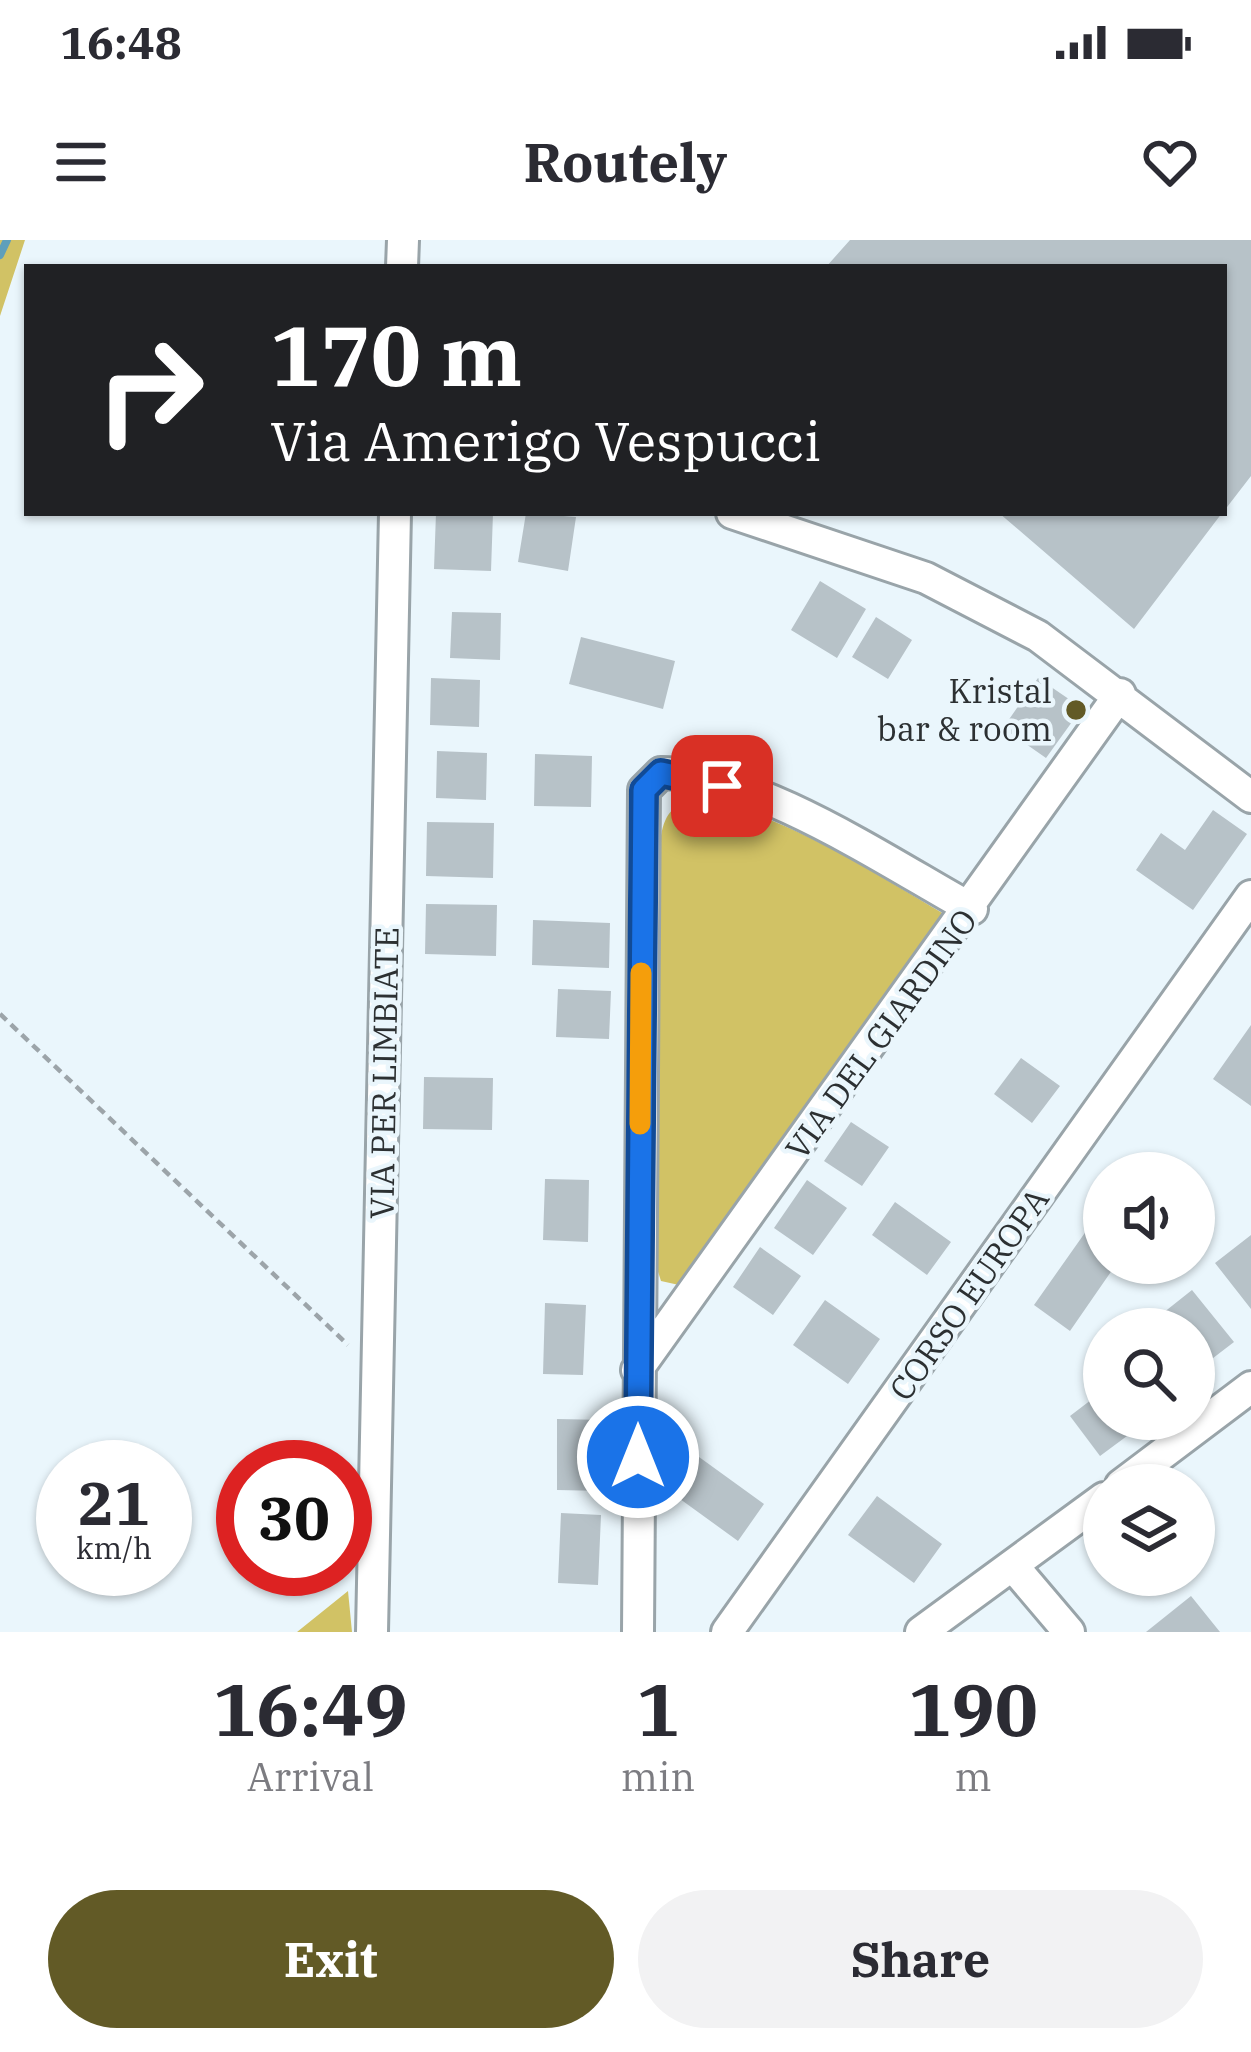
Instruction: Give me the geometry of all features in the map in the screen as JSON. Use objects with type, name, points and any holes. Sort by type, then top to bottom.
[{"type":"street","name":"VIA PER LIMBIATE","points":[[372,1632],[395,516]]},
{"type":"street","points":[[741,516],[926,578],[1038,636],[1251,796]]},
{"type":"street","name":"VIA DEL GIARDINO","points":[[637,1370],[972,909],[1120,694]]},
{"type":"street","points":[[638,1632],[642,881],[648,783],[661,773],[688,775],[791,809],[972,909]]},
{"type":"street","name":"CORSO EUROPA","points":[[727,1632],[1251,896]]},
{"type":"street","points":[[1149,1464],[1251,1388]]},
{"type":"street","points":[[921,1632],[1083,1514]]},
{"type":"street","points":[[1013,1566],[1069,1632]]},
{"type":"path","points":[[0,1014],[378,1373]]},
{"type":"shaded area","points":[[0,240],[25,240],[0,316]]},
{"type":"shaded area","points":[[698,798],[795,831],[944,914],[690,1280],[679,1285],[661,1281],[653,1256],[661,836],[672,810]]},
{"type":"shaded area","points":[[342,1596],[348,1596],[352,1632],[297,1632]]},
{"type":"building","points":[[850,240],[1251,240],[1251,476],[1227,507],[1227,264],[829,264]]},
{"type":"building","points":[[436,516],[493,516],[491,571],[434,569]]},
{"type":"building","points":[[526,516],[576,517],[568,571],[518,562]]},
{"type":"building","points":[[1002,516],[1220,516],[1134,629]]},
{"type":"building","points":[[820,581],[866,609],[837,658],[791,630]]},
{"type":"building","points":[[452,612],[501,613],[500,660],[450,658]]},
{"type":"building","points":[[876,617],[912,640],[888,679],[852,657]]},
{"type":"building","points":[[581,637],[675,661],[663,709],[569,684]]},
{"type":"building","points":[[431,678],[480,680],[479,727],[430,725]]},
{"type":"building","points":[[1038,678],[1082,708],[1046,758],[1003,728]]},
{"type":"building","points":[[437,751],[487,753],[486,800],[436,798]]},
{"type":"building","points":[[535,754],[592,756],[591,807],[534,806]]},
{"type":"building","points":[[1213,810],[1247,834],[1193,910],[1136,870],[1161,833],[1185,850]]},
{"type":"building","points":[[427,822],[494,823],[493,878],[426,876]]},
{"type":"building","points":[[426,904],[497,905],[496,956],[425,954]]},
{"type":"building","points":[[533,920],[610,923],[609,968],[532,965]]},
{"type":"building","points":[[558,989],[611,991],[609,1039],[556,1037]]},
{"type":"building","points":[[1251,1025],[1251,1106],[1213,1079]]},
{"type":"building","points":[[1021,1058],[1060,1086],[1032,1123],[994,1094]]},
{"type":"building","points":[[424,1077],[493,1078],[492,1130],[423,1129]]},
{"type":"building","points":[[851,1122],[889,1147],[862,1186],[824,1161]]},
{"type":"building","points":[[545,1179],[589,1180],[588,1242],[543,1240]]},
{"type":"building","points":[[807,1180],[847,1208],[813,1255],[774,1228]]},
{"type":"building","points":[[895,1202],[951,1242],[927,1275],[872,1235]]},
{"type":"building","points":[[1251,1235],[1251,1309],[1215,1263]]},
{"type":"building","points":[[1083,1236],[1083,1284],[1102,1284],[1070,1331],[1034,1305]]},
{"type":"building","points":[[760,1247],[801,1276],[773,1315],[733,1287]]},
{"type":"building","points":[[1192,1290],[1207,1308],[1169,1308]]},
{"type":"building","points":[[825,1300],[880,1339],[848,1384],[793,1345]]},
{"type":"building","points":[[545,1303],[586,1305],[583,1375],[543,1374]]},
{"type":"building","points":[[1215,1318],[1234,1342],[1215,1357]]},
{"type":"building","points":[[1083,1406],[1083,1433],[1070,1416]]},
{"type":"building","points":[[557,1419],[605,1420],[604,1491],[557,1490]]},
{"type":"building","points":[[1088,1440],[1122,1440],[1100,1456]]},
{"type":"building","points":[[688,1449],[764,1504],[738,1541],[669,1491],[679,1477],[671,1472]]},
{"type":"building","points":[[877,1496],[942,1544],[914,1583],[848,1535]]},
{"type":"building","points":[[561,1513],[601,1515],[598,1585],[558,1583]]},
{"type":"building","points":[[1191,1596],[1220,1632],[1146,1632]]},
{"type":"waterway","points":[[0,255],[7,240]]},
{"type":"slow traffic","points":[[640,1124],[641,973]]},
{"type":"place","name":"Kristal bar & room","points":[[1076,710]]},
{"type":"route","points":[[638,1457],[644,790],[661,773],[688,775],[722,786]]}]
